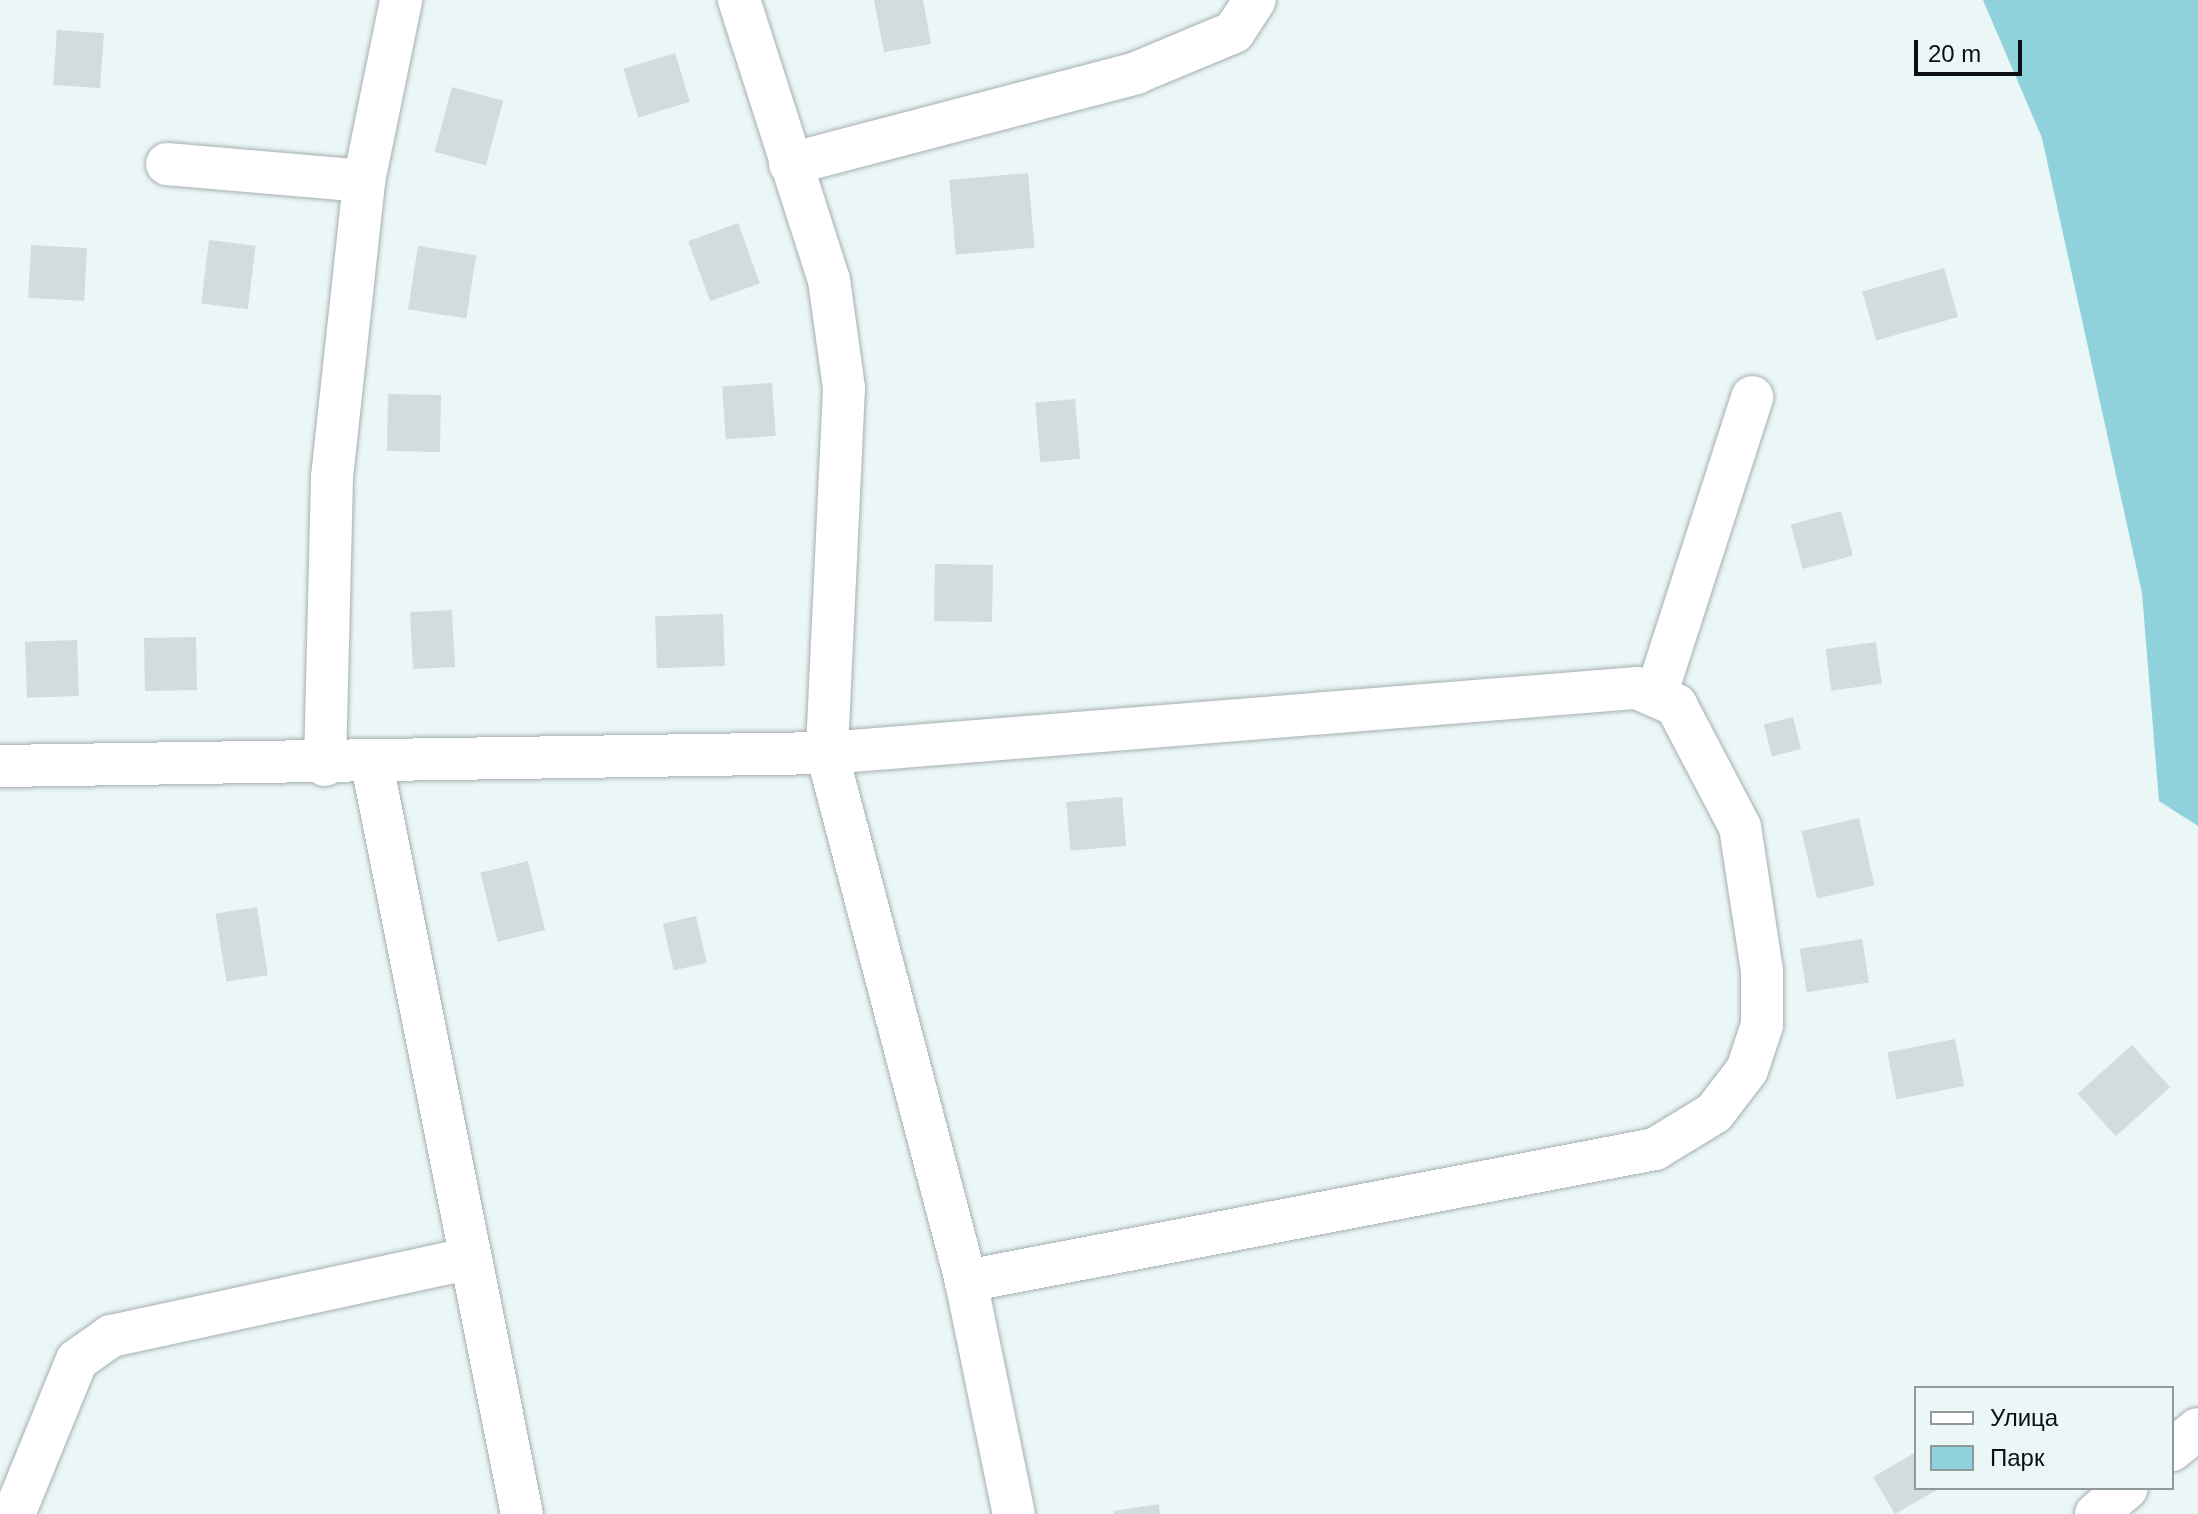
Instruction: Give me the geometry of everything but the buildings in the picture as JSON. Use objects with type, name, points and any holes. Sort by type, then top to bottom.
[{"type":"street","points":[[325,765],[332,477],[364,181],[401,0]]},
{"type":"street","points":[[739,0],[829,280],[844,388],[827,753],[966,1281],[1014,1514]]},
{"type":"street","points":[[790,164],[1136,73],[1234,32],[1255,0]]},
{"type":"street","points":[[167,164],[364,181]]},
{"type":"street","points":[[1657,692],[1752,397]]},
{"type":"street","points":[[0,766],[325,765],[827,753],[1657,692],[1676,705],[1710,757],[1740,827],[1762,971],[1762,1025],[1747,1070],[1714,1113],[1655,1149],[966,1281]]},
{"type":"street","points":[[372,764],[522,1514]]},
{"type":"street","points":[[14,1514],[77,1360],[111,1336],[471,1258]]},
{"type":"street","points":[[2174,1448],[2198,1429]]},
{"type":"street","points":[[2096,1514],[2125,1490]]},
{"type":"green space","points":[[1983,0],[2198,0],[2198,826],[2159,801],[2142,593],[2042,138]]}]
